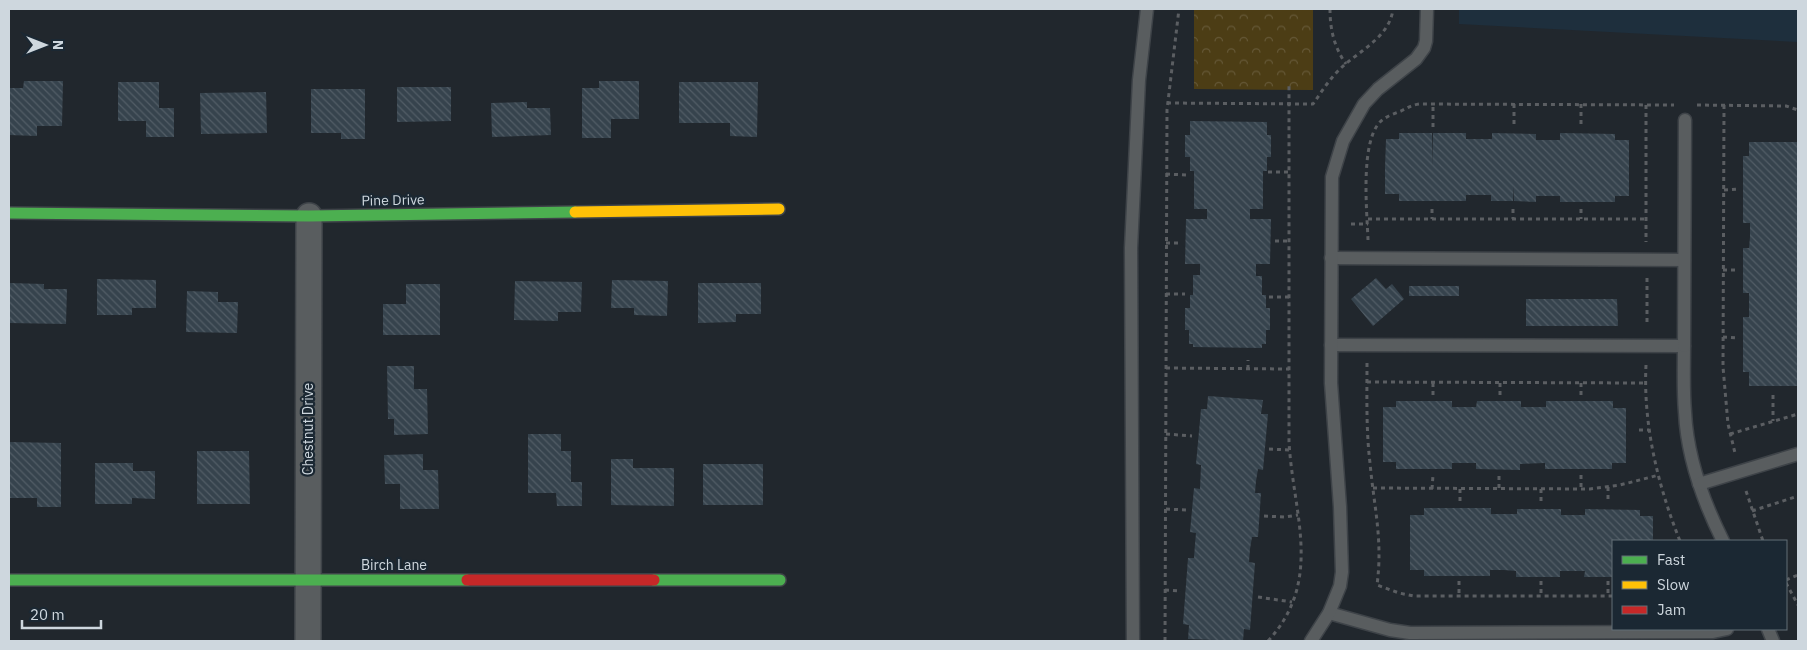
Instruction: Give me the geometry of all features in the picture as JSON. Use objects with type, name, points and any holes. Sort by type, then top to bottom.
[{"type":"street","name":"Pine Drive","points":[[9,213],[309,216],[779,209]]},
{"type":"street","name":"Chestnut Drive","points":[[308,641],[309,216]]},
{"type":"street","name":"Birch Lane","points":[[9,580],[780,580]]},
{"type":"lane","points":[[1133,641],[1131,248],[1139,80],[1147,9]]},
{"type":"lane","points":[[1311,641],[1329,613],[1340,586],[1342,572],[1340,507],[1332,394],[1332,177],[1338,154],[1349,128],[1364,104],[1378,89],[1421,53],[1426,41],[1427,9]]},
{"type":"lane","points":[[1685,120],[1685,412],[1690,450],[1699,484],[1723,540]]},
{"type":"lane","points":[[1331,258],[1684,260]]},
{"type":"lane","points":[[1331,344],[1684,346]]},
{"type":"lane","points":[[1699,484],[1798,454]]},
{"type":"lane","points":[[1329,613],[1390,630],[1410,633],[1713,632],[1722,630]]},
{"type":"path","points":[[1165,641],[1166,174],[1168,103],[1179,9]]},
{"type":"path","points":[[1330,9],[1331,25],[1336,47],[1346,64]]},
{"type":"path","points":[[1168,103],[1313,104],[1331,78],[1386,28],[1393,9]]},
{"type":"path","points":[[1268,641],[1278,629],[1292,602],[1299,584],[1302,557],[1302,537],[1290,450],[1289,84]]},
{"type":"path","points":[[1433,104],[1433,127]]},
{"type":"path","points":[[1369,258],[1366,171],[1371,142],[1376,128],[1382,120],[1415,105],[1433,104],[1675,105]]},
{"type":"path","points":[[1514,104],[1514,127]]},
{"type":"path","points":[[1581,104],[1581,128]]},
{"type":"path","points":[[1646,105],[1646,383],[1649,430],[1658,475],[1668,510],[1680,540]]},
{"type":"path","points":[[1695,105],[1786,106],[1798,110]]},
{"type":"path","points":[[1724,105],[1723,338],[1725,387],[1730,434],[1752,511],[1763,540]]},
{"type":"path","points":[[1366,171],[1371,172]]},
{"type":"path","points":[[1268,172],[1289,172]]},
{"type":"path","points":[[1166,174],[1186,175]]},
{"type":"path","points":[[1724,190],[1738,189]]},
{"type":"path","points":[[1432,209],[1432,219]]},
{"type":"path","points":[[1513,209],[1513,219]]},
{"type":"path","points":[[1581,209],[1581,219]]},
{"type":"path","points":[[1368,219],[1645,219]]},
{"type":"path","points":[[1275,241],[1289,241]]},
{"type":"path","points":[[1166,243],[1179,243]]},
{"type":"path","points":[[1723,270],[1738,270]]},
{"type":"path","points":[[1166,294],[1185,294]]},
{"type":"path","points":[[1269,297],[1289,297]]},
{"type":"path","points":[[1723,338],[1739,338]]},
{"type":"path","points":[[1367,345],[1367,432],[1380,537],[1377,585],[1414,596],[1612,596]]},
{"type":"path","points":[[1248,360],[1248,369]]},
{"type":"path","points":[[1166,368],[1289,369]]},
{"type":"path","points":[[1367,382],[1646,383]]},
{"type":"path","points":[[1433,383],[1433,396]]},
{"type":"path","points":[[1500,383],[1500,396]]},
{"type":"path","points":[[1581,395],[1582,383]]},
{"type":"path","points":[[1773,395],[1773,422]]},
{"type":"path","points":[[1730,434],[1798,414]]},
{"type":"path","points":[[1639,430],[1649,430]]},
{"type":"path","points":[[1166,434],[1192,436]]},
{"type":"path","points":[[1269,449],[1290,450]]},
{"type":"path","points":[[1432,488],[1433,475]]},
{"type":"path","points":[[1581,475],[1581,489]]},
{"type":"path","points":[[1373,488],[1581,489],[1608,487],[1658,475]]},
{"type":"path","points":[[1499,476],[1499,488]]},
{"type":"path","points":[[1608,487],[1608,503]]},
{"type":"path","points":[[1460,488],[1460,504]]},
{"type":"path","points":[[1541,489],[1541,504]]},
{"type":"path","points":[[1752,511],[1798,496]]},
{"type":"path","points":[[1166,509],[1187,510]]},
{"type":"path","points":[[1264,516],[1285,517],[1298,515]]},
{"type":"path","points":[[1787,581],[1798,575]]},
{"type":"path","points":[[1459,581],[1459,596]]},
{"type":"path","points":[[1541,581],[1541,596]]},
{"type":"path","points":[[1608,581],[1608,596]]},
{"type":"path","points":[[1787,584],[1798,605]]},
{"type":"path","points":[[1165,590],[1180,591]]},
{"type":"path","points":[[1258,597],[1292,602]]},
{"type":"shaded area","points":[[1459,9],[1798,9],[1798,42],[1459,24]]},
{"type":"green space","points":[[1194,9],[1313,9],[1313,90],[1194,89]]},
{"type":"building","points":[[24,81],[63,81],[62,126],[37,126],[37,136],[9,135],[9,88],[23,88]]},
{"type":"building","points":[[599,81],[639,81],[639,119],[611,119],[611,138],[582,138],[582,88],[599,88]]},
{"type":"building","points":[[118,82],[159,82],[159,108],[174,108],[174,137],[146,137],[146,121],[118,121]]},
{"type":"building","points":[[679,82],[758,82],[757,137],[730,136],[730,123],[679,123]]},
{"type":"building","points":[[397,87],[451,87],[451,121],[397,122]]},
{"type":"building","points":[[311,89],[365,89],[365,139],[341,139],[341,133],[311,133]]},
{"type":"building","points":[[266,92],[267,133],[201,134],[200,93]]},
{"type":"building","points":[[527,102],[527,108],[550,108],[551,135],[492,137],[491,103]]},
{"type":"building","points":[[1190,121],[1267,122],[1267,135],[1271,135],[1271,157],[1267,157],[1267,171],[1263,171],[1263,209],[1250,209],[1250,219],[1271,219],[1270,264],[1256,264],[1256,276],[1262,276],[1262,295],[1266,295],[1266,308],[1270,308],[1270,330],[1266,330],[1266,344],[1262,344],[1262,348],[1193,347],[1193,344],[1189,344],[1189,330],[1185,330],[1185,308],[1190,308],[1190,295],[1193,295],[1193,275],[1200,275],[1200,264],[1185,264],[1186,219],[1207,219],[1207,209],[1194,209],[1194,171],[1190,171],[1190,157],[1185,157],[1185,135],[1190,135]]},
{"type":"building","points":[[1399,133],[1432,133],[1432,167],[1433,133],[1466,133],[1466,139],[1492,139],[1492,133],[1536,134],[1536,140],[1560,140],[1560,133],[1615,134],[1615,140],[1629,140],[1629,196],[1615,196],[1615,202],[1560,202],[1560,196],[1536,196],[1536,202],[1514,201],[1513,186],[1513,201],[1491,201],[1491,195],[1466,195],[1466,201],[1399,201],[1399,194],[1385,194],[1385,167],[1386,139],[1399,139]]},
{"type":"building","points":[[1749,142],[1798,142],[1798,386],[1749,386],[1749,372],[1743,372],[1743,317],[1749,317],[1749,293],[1743,293],[1743,248],[1749,248],[1750,223],[1743,223],[1743,156],[1749,156]]},
{"type":"building","points":[[1376,278],[1386,289],[1392,284],[1404,299],[1373,326],[1351,299]]},
{"type":"building","points":[[97,279],[156,280],[156,308],[132,308],[132,315],[97,315]]},
{"type":"building","points":[[612,280],[668,281],[667,316],[634,315],[634,308],[611,308]]},
{"type":"building","points":[[515,281],[582,282],[581,312],[558,312],[558,321],[514,320]]},
{"type":"building","points":[[9,283],[44,284],[44,289],[67,289],[66,324],[9,323]]},
{"type":"building","points":[[698,283],[761,283],[761,314],[736,314],[736,322],[698,323]]},
{"type":"building","points":[[406,284],[440,284],[440,335],[383,335],[383,304],[406,304]]},
{"type":"building","points":[[1409,286],[1459,286],[1459,296],[1409,296]]},
{"type":"building","points":[[187,291],[218,292],[218,302],[238,302],[237,333],[186,332]]},
{"type":"building","points":[[1526,299],[1617,299],[1618,326],[1526,326]]},
{"type":"building","points":[[387,366],[414,366],[414,389],[427,389],[428,434],[394,435],[394,419],[388,419]]},
{"type":"building","points":[[1208,396],[1263,400],[1261,414],[1268,414],[1263,470],[1258,469],[1255,493],[1261,493],[1258,537],[1252,537],[1250,549],[1249,562],[1255,563],[1250,630],[1244,629],[1243,641],[1188,639],[1189,625],[1183,624],[1188,558],[1194,558],[1196,533],[1190,532],[1194,488],[1200,489],[1201,465],[1196,464],[1201,409],[1207,409]]},
{"type":"building","points":[[1396,401],[1452,401],[1452,407],[1476,407],[1477,401],[1521,401],[1521,407],[1546,407],[1546,401],[1613,401],[1613,408],[1626,408],[1626,463],[1612,463],[1612,469],[1545,469],[1545,463],[1520,464],[1520,470],[1476,469],[1476,463],[1452,463],[1452,469],[1396,469],[1396,462],[1383,462],[1383,407],[1396,407]]},
{"type":"building","points":[[528,434],[561,434],[561,451],[571,451],[571,482],[582,482],[582,506],[557,506],[556,493],[528,493]]},
{"type":"building","points":[[9,442],[61,443],[61,507],[37,507],[37,498],[9,498]]},
{"type":"building","points":[[197,451],[249,451],[250,504],[197,504]]},
{"type":"building","points":[[423,454],[423,470],[438,470],[439,509],[400,509],[400,484],[385,484],[384,455]]},
{"type":"building","points":[[611,459],[633,459],[633,468],[674,468],[674,506],[611,505]]},
{"type":"building","points":[[95,463],[133,463],[133,471],[155,471],[155,499],[132,498],[132,504],[95,504]]},
{"type":"building","points":[[703,464],[763,464],[763,505],[703,505]]},
{"type":"building","points":[[1424,508],[1491,508],[1491,514],[1517,514],[1517,509],[1561,509],[1561,515],[1585,515],[1585,509],[1640,510],[1640,516],[1653,516],[1653,540],[1612,540],[1612,577],[1584,577],[1585,571],[1560,571],[1560,577],[1516,577],[1516,571],[1504,570],[1490,570],[1490,576],[1424,576],[1424,570],[1410,570],[1410,515],[1424,515]]},
{"type":"traffic: fast","points":[[9,213],[309,216],[575,212]]},
{"type":"traffic: fast","points":[[9,580],[467,580]]},
{"type":"traffic: fast","points":[[654,580],[780,580]]},
{"type":"traffic: slow","points":[[575,212],[779,209]]},
{"type":"traffic: jam","points":[[467,580],[654,580]]}]
